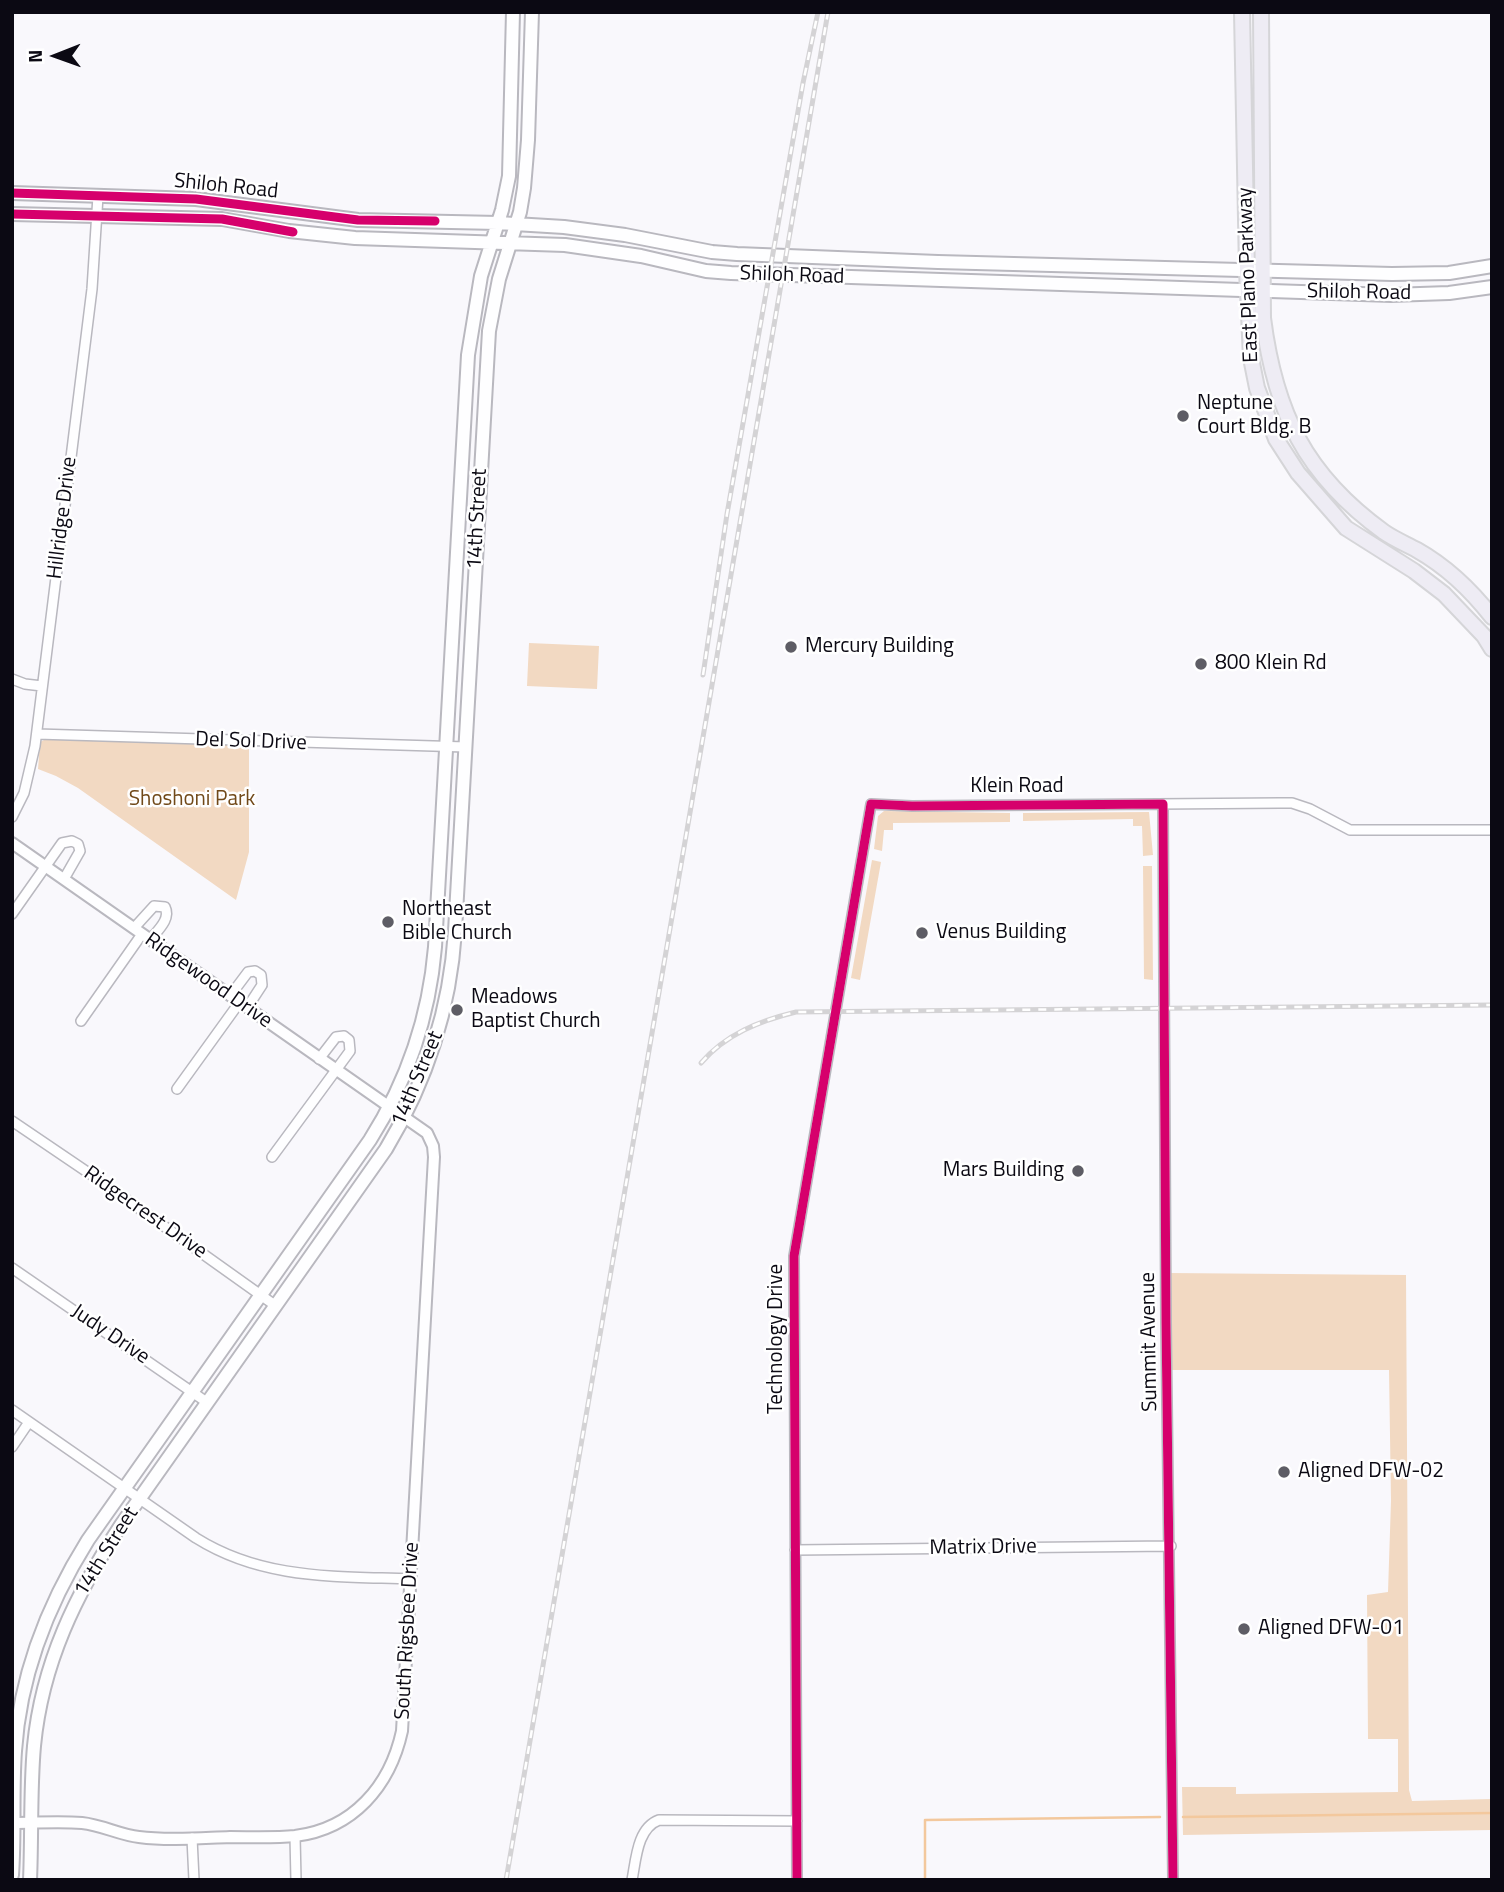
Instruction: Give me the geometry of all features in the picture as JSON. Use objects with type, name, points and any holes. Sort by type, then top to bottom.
[{"type":"main road","name":"East Plano Parkway","points":[[1242,12],[1247,289],[1251,358],[1257,388],[1276,439],[1298,473],[1346,528],[1444,594],[1484,636],[1492,649]]},
{"type":"main road","name":"East Plano Parkway","points":[[1261,12],[1263,318],[1275,386],[1290,426],[1312,464],[1359,512],[1377,527],[1450,572],[1473,593],[1492,617]]},
{"type":"main road","points":[[513,13],[532,14]]},
{"type":"main road","name":"14th Street","points":[[12,1875],[14,1753],[18,1723],[37,1642],[68,1573],[370,1140],[408,1068],[425,1016],[433,974],[472,318],[509,176],[513,13]]},
{"type":"main road","name":"14th Street","points":[[30,1880],[32,1770],[37,1723],[53,1653],[88,1576],[405,1118],[427,1067],[442,1020],[452,969],[459,873],[489,331],[499,279],[516,224],[527,166],[532,14]]},
{"type":"main road","points":[[1243,73],[1261,73]]},
{"type":"main road","name":"Shiloh Road","points":[[12,193],[196,199],[358,220],[498,223],[599,230],[694,249],[773,256],[1263,272],[1449,273],[1492,266]]},
{"type":"main road","name":"Shiloh Road","points":[[12,214],[239,221],[289,231],[355,238],[509,242],[595,249],[706,271],[820,278],[1412,295],[1492,287]]},
{"type":"main road","points":[[355,238],[358,220]]},
{"type":"main road","points":[[691,268],[694,249]]},
{"type":"main road","points":[[1083,286],[1084,267]]},
{"type":"main road","points":[[464,427],[483,428]]},
{"type":"main road","points":[[1298,473],[1312,464]]},
{"type":"main road","points":[[456,572],[475,573]]},
{"type":"main road","points":[[439,872],[459,873]]},
{"type":"main road","points":[[425,1016],[442,1020]]},
{"type":"street","name":"Hillridge Drive","points":[[12,817],[20,805],[29,779],[37,734],[92,289],[98,196]]},
{"type":"street","points":[[12,679],[42,686]]},
{"type":"street","name":"Del Sol Drive","points":[[37,734],[466,747]]},
{"type":"street","name":"Klein Road","points":[[871,804],[1292,803],[1310,809],[1350,830],[1492,830]]},
{"type":"street","name":"Technology Drive","points":[[797,1880],[793,1256],[871,804]]},
{"type":"street","name":"Summit Avenue","points":[[1163,804],[1173,1880]]},
{"type":"street","name":"Ridgewood Drive","points":[[12,842],[405,1118]]},
{"type":"street","points":[[12,914],[62,843],[75,842],[80,851],[64,879]]},
{"type":"street","points":[[81,1021],[142,934]]},
{"type":"street","points":[[177,1089],[239,1002]]},
{"type":"street","points":[[272,1157],[351,1048],[347,1038],[336,1037],[319,1059]]},
{"type":"street","name":"South Rigsbee Drive","points":[[13,1823],[84,1823],[139,1837],[295,1836],[324,1828],[356,1810],[381,1784],[395,1758],[402,1731],[434,1157],[433,1146],[427,1133],[405,1118]]},
{"type":"street","name":"Ridgecrest Drive","points":[[12,1121],[103,1182],[276,1306]]},
{"type":"street","name":"Judy Drive","points":[[12,1268],[208,1403]]},
{"type":"street","points":[[12,1410],[211,1548],[258,1567],[293,1573],[411,1579]]},
{"type":"street","points":[[12,1447],[29,1422]]},
{"type":"street","name":"Matrix Drive","points":[[795,1550],[1171,1546]]},
{"type":"street","points":[[632,1880],[641,1840],[651,1823],[659,1820],[797,1821]]},
{"type":"street","points":[[295,1836],[296,1880]]},
{"type":"street","points":[[192,1838],[194,1880]]},
{"type":"green space","points":[[529,643],[599,646],[597,689],[527,686]]},
{"type":"green space","name":"Shoshoni Park","points":[[48,738],[249,745],[249,852],[236,900],[78,788],[38,769],[40,742]]},
{"type":"green space","points":[[884,811],[1010,813],[1010,822],[893,823],[893,830],[884,830],[882,851],[874,849],[878,816]]},
{"type":"green space","points":[[1149,812],[1153,855],[1143,856],[1142,826],[1133,826],[1133,819],[1023,821],[1023,813]]},
{"type":"green space","points":[[872,860],[881,862],[860,980],[851,978]]},
{"type":"green space","points":[[1143,866],[1152,866],[1153,980],[1144,979]]},
{"type":"green space","points":[[1169,1273],[1406,1275],[1409,1790],[1412,1801],[1492,1799],[1492,1830],[1183,1835],[1182,1787],[1236,1787],[1236,1794],[1398,1792],[1398,1739],[1368,1739],[1367,1595],[1388,1592],[1391,1501],[1389,1370],[1170,1370]]},
{"type":"waterway","points":[[1183,1817],[1492,1813]]},
{"type":"waterway","points":[[925,1880],[925,1820],[1160,1817]]},
{"type":"railway","points":[[703,675],[727,514],[818,12]]},
{"type":"railway","points":[[506,1880],[828,12]]},
{"type":"railway","points":[[701,1063],[732,1036],[796,1012],[1492,1005]]},
{"type":"cycle path","points":[[12,193],[196,199],[358,220],[435,221]]},
{"type":"cycle path","points":[[12,214],[222,219],[293,232]]},
{"type":"cycle path","points":[[797,1880],[794,1256],[871,804],[1163,804],[1173,1880]]},
{"type":"place","name":"Neptune Court Bldg. B","points":[[1183,416]]},
{"type":"place","name":"Mercury Building","points":[[791,647]]},
{"type":"place","name":"800 Klein Rd","points":[[1201,664]]},
{"type":"place","name":"Northeast Bible Church","points":[[388,922]]},
{"type":"place","name":"Venus Building","points":[[922,933]]},
{"type":"place","name":"Meadows Baptist Church","points":[[457,1010]]},
{"type":"place","name":"Mars Building","points":[[1078,1171]]},
{"type":"place","name":"Aligned DFW-02","points":[[1284,1472]]},
{"type":"place","name":"Aligned DFW-01","points":[[1244,1629]]}]
